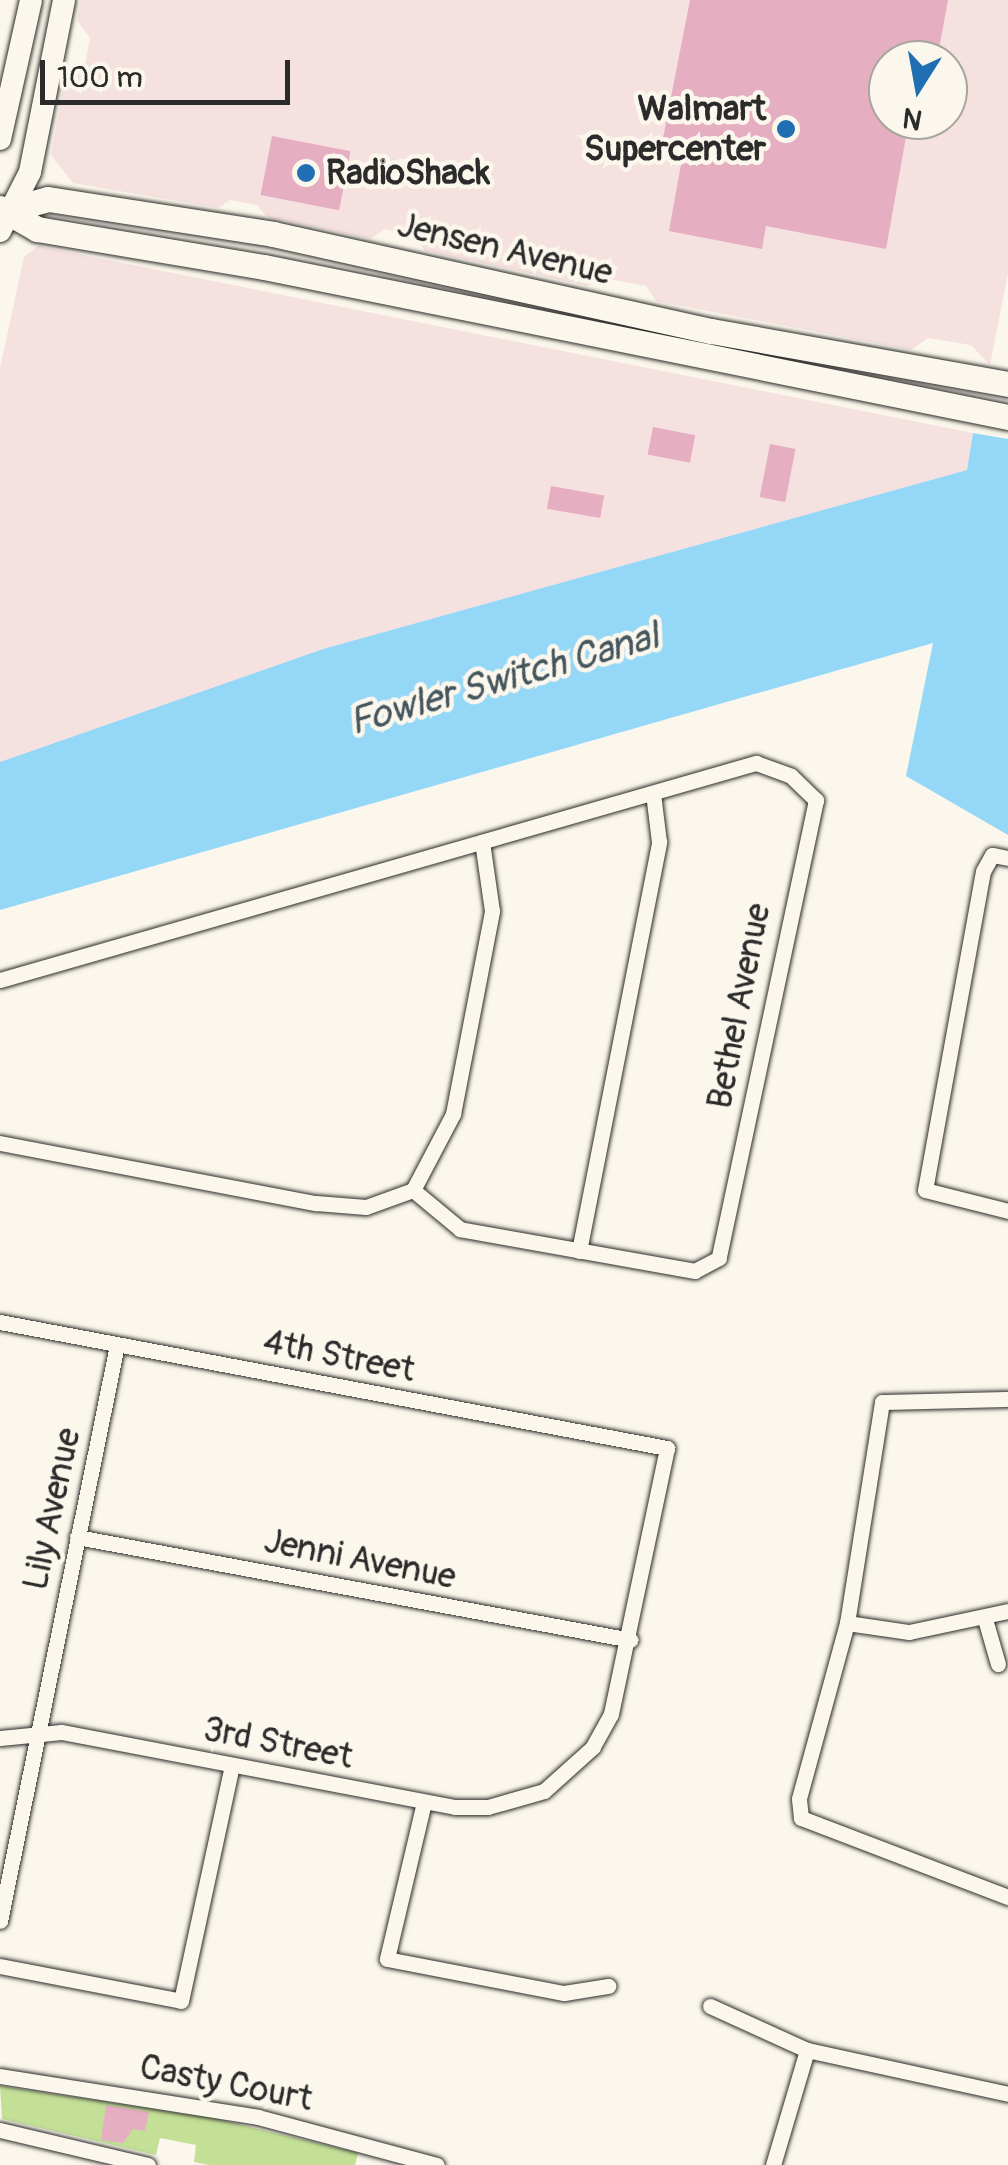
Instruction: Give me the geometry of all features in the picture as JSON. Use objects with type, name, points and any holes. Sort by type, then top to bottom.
[{"type":"main road","points":[[0,139],[31,0]]},
{"type":"main road","points":[[2,210],[30,172],[64,0]]},
{"type":"main road","name":"Jensen Avenue","points":[[2,210],[48,199],[185,219],[806,349],[997,382]]},
{"type":"main road","name":"Jensen Avenue","points":[[2,210],[37,230],[303,276],[632,347],[1008,417]]},
{"type":"main road","points":[[303,276],[323,264],[425,284],[480,280]]},
{"type":"main road","points":[[477,313],[508,304],[604,324],[623,312]]},
{"type":"main road","points":[[632,347],[648,336],[742,353],[806,349]]},
{"type":"main road","points":[[779,375],[821,370],[924,388],[949,374]]},
{"type":"street","name":"Bethel Avenue","points":[[0,980],[756,763],[791,776],[816,800],[719,1258],[695,1271],[460,1229],[413,1190]]},
{"type":"street","points":[[579,1251],[659,842],[653,793]]},
{"type":"street","points":[[0,1143],[316,1203],[366,1207],[413,1190],[434,1161],[456,1096],[492,911],[482,842]]},
{"type":"street","points":[[1000,857],[983,871],[925,1190],[1008,1211]]},
{"type":"street","name":"4th Street","points":[[0,1322],[667,1448],[632,1640]]},
{"type":"street","name":"Lily Avenue","points":[[0,1921],[116,1345]]},
{"type":"street","points":[[1008,1399],[882,1402],[847,1623],[799,1799],[800,1818],[1008,1898]]},
{"type":"street","name":"Jenni Avenue","points":[[77,1537],[632,1640]]},
{"type":"street","points":[[847,1623],[909,1632],[985,1620],[1008,1610]]},
{"type":"street","points":[[985,1620],[998,1664]]},
{"type":"street","name":"3rd Street","points":[[0,1738],[37,1734],[232,1765],[424,1802],[488,1807],[544,1790],[593,1747],[632,1640]]},
{"type":"street","points":[[0,1966],[181,2001],[232,1765]]},
{"type":"street","points":[[424,1802],[387,1959],[564,1993],[608,1986]]},
{"type":"street","points":[[710,2006],[749,2030],[807,2050],[1008,2094]]},
{"type":"street","points":[[773,2165],[807,2050]]},
{"type":"street","name":"Casty Court","points":[[0,2076],[258,2117],[437,2165]]},
{"type":"street","points":[[0,2130],[108,2161],[141,2164]]},
{"type":"shaded area","points":[[81,0],[1008,0],[1008,273],[990,365],[971,345],[928,338],[911,350],[656,301],[646,286],[603,278],[588,286],[425,251],[414,235],[385,229],[370,239],[267,217],[257,205],[230,200],[218,208],[73,183],[51,155],[64,84],[84,70],[90,38],[77,20]]},
{"type":"shaded area","points":[[38,246],[973,433],[967,470],[323,649],[0,762],[0,368],[24,257]]},
{"type":"green space","points":[[0,2086],[213,2118],[358,2153],[355,2165],[209,2165],[194,2162],[196,2145],[160,2138],[156,2155],[2,2119]]},
{"type":"water","name":"Fowler Switch Canal","points":[[973,433],[1008,439],[1008,835],[906,776],[933,643],[0,910],[0,762],[323,649],[967,470]]},
{"type":"building","name":"Walmart Supercenter","points":[[690,0],[948,0],[941,40],[868,40],[868,140],[905,140],[886,249],[766,226],[762,249],[669,231],[685,142],[663,138]]},
{"type":"building","name":"RadioShack","points":[[272,136],[351,151],[339,210],[261,195]]},
{"type":"building","points":[[653,427],[695,435],[690,463],[648,454]]},
{"type":"building","points":[[770,444],[796,449],[785,502],[760,497]]},
{"type":"building","points":[[551,486],[604,495],[600,518],[547,509]]},
{"type":"building","points":[[106,2105],[149,2112],[145,2131],[133,2129],[123,2143],[101,2140]]},
{"type":"place","name":"Walmart Supercenter","points":[[786,129]]},
{"type":"place","name":"RadioShack","points":[[306,173]]}]
